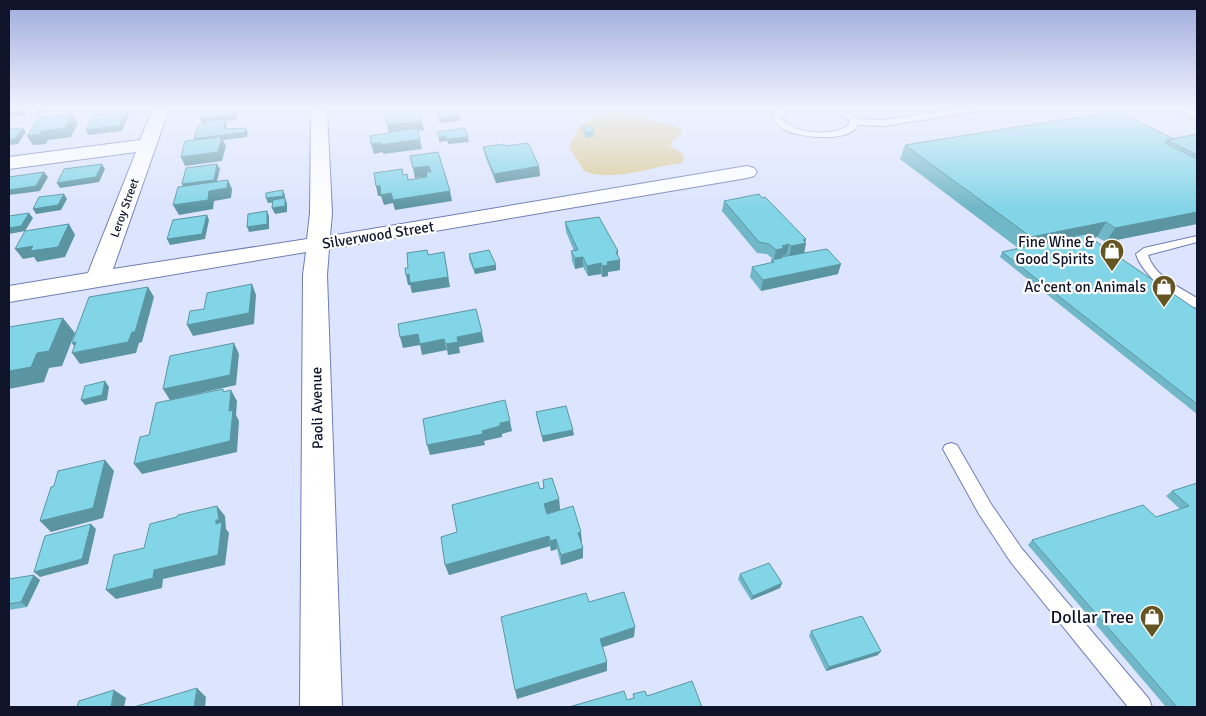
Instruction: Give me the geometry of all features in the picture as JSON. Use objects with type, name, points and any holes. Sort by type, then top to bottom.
[{"type":"street","name":"Paoli Avenue","points":[[320,142],[321,213],[315,275],[321,707]]},
{"type":"street","points":[[9,163],[148,145]]},
{"type":"street","name":"Leroy Street","points":[[98,279],[148,145]]},
{"type":"street","name":"Silverwood Street","points":[[9,294],[747,172]]},
{"type":"lane","points":[[1197,239],[1148,250],[1142,254],[1143,262],[1150,270],[1197,304]]},
{"type":"lane","points":[[951,449],[985,510],[1016,554],[1141,707]]},
{"type":"shaded area","points":[[571,142],[672,142],[670,146],[683,154],[684,158],[682,163],[633,173],[619,175],[595,174],[584,171],[569,147]]},
{"type":"building","points":[[185,142],[221,142],[218,152],[181,157]]},
{"type":"building","points":[[371,142],[398,142],[381,145],[381,143],[371,144]]},
{"type":"building","points":[[921,142],[1165,142],[1197,159],[1197,212],[1115,228],[1106,222],[1031,237],[905,145]]},
{"type":"building","points":[[1172,142],[1197,142],[1197,155]]},
{"type":"building","points":[[528,143],[539,166],[494,174],[483,147]]},
{"type":"building","points":[[438,152],[450,191],[393,200],[391,193],[381,195],[380,186],[376,186],[374,173],[402,169],[403,175],[407,174],[408,180],[427,177],[426,172],[431,172],[429,166],[413,168],[410,156]]},
{"type":"building","points":[[102,164],[96,177],[57,183],[64,169]]},
{"type":"building","points":[[217,164],[214,180],[182,184],[186,168]]},
{"type":"building","points":[[44,172],[36,186],[9,190],[9,177]]},
{"type":"building","points":[[228,180],[227,188],[209,191],[208,200],[173,205],[178,187]]},
{"type":"building","points":[[283,190],[283,196],[266,198],[266,193]]},
{"type":"building","points":[[64,194],[58,205],[33,209],[39,197]]},
{"type":"building","points":[[759,194],[762,198],[765,197],[806,239],[803,240],[806,243],[791,246],[789,244],[782,246],[784,248],[776,250],[769,244],[759,242],[724,201]]},
{"type":"building","points":[[285,198],[285,206],[272,208],[273,200]]},
{"type":"building","points":[[267,211],[267,224],[247,227],[248,214]]},
{"type":"building","points":[[29,213],[21,226],[9,228],[9,216]]},
{"type":"building","points":[[207,215],[202,234],[167,239],[173,220]]},
{"type":"building","points":[[599,217],[618,251],[616,252],[620,260],[607,262],[608,265],[602,266],[601,263],[587,266],[583,257],[575,258],[571,251],[578,250],[565,222]]},
{"type":"building","points":[[69,224],[58,247],[30,251],[33,246],[15,249],[25,231]]},
{"type":"building","points":[[1085,234],[1197,310],[1197,404],[1002,252]]},
{"type":"building","points":[[827,249],[841,264],[763,280],[752,267],[774,262],[771,260],[781,257]]},
{"type":"building","points":[[427,250],[428,255],[444,252],[448,277],[410,283],[409,274],[406,275],[405,268],[408,268],[407,253]]},
{"type":"building","points":[[489,250],[496,265],[474,269],[469,254]]},
{"type":"building","points":[[252,284],[249,313],[187,325],[190,311],[204,309],[207,293]]},
{"type":"building","points":[[148,287],[135,332],[132,332],[128,342],[72,353],[76,342],[72,343],[89,297]]},
{"type":"building","points":[[476,309],[482,332],[457,337],[458,342],[446,344],[444,339],[420,344],[418,334],[400,337],[398,324]]},
{"type":"building","points":[[63,318],[49,351],[37,353],[31,367],[9,371],[9,327]]},
{"type":"building","points":[[234,343],[230,375],[163,389],[170,356]]},
{"type":"building","points":[[105,381],[102,395],[81,400],[85,386]]},
{"type":"building","points":[[223,389],[223,392],[231,390],[229,411],[233,410],[230,441],[134,464],[140,437],[149,435],[156,403]]},
{"type":"building","points":[[505,400],[510,421],[482,431],[483,434],[427,445],[423,419]]},
{"type":"building","points":[[566,406],[573,430],[542,436],[536,412]]},
{"type":"building","points":[[105,460],[93,508],[40,521],[58,471]]},
{"type":"building","points":[[552,478],[559,499],[544,504],[547,514],[573,506],[581,532],[578,533],[583,548],[561,555],[556,539],[550,541],[549,536],[445,565],[441,537],[457,532],[452,505],[538,482],[540,489],[544,488],[543,480]]},
{"type":"building","name":"Dollar Tree","points":[[1197,483],[1197,707],[1177,707],[1032,540],[1143,505],[1156,517],[1189,506],[1172,491]]},
{"type":"building","points":[[217,506],[219,520],[216,520],[216,524],[222,522],[218,555],[154,570],[153,578],[106,590],[114,555],[144,548],[150,524]]},
{"type":"building","points":[[91,524],[82,559],[34,572],[45,536]]},
{"type":"building","points":[[769,563],[782,583],[753,596],[740,574]]},
{"type":"building","points":[[34,575],[21,602],[9,604],[9,579]]},
{"type":"building","points":[[624,592],[635,627],[600,639],[607,662],[515,690],[501,617],[586,593],[589,602]]},
{"type":"building","points":[[862,616],[881,651],[829,667],[811,631]]},
{"type":"building","points":[[692,681],[702,707],[569,707],[624,691],[627,700],[634,698],[633,694],[645,691],[647,696]]},
{"type":"building","points":[[197,688],[194,707],[134,707]]},
{"type":"building","points":[[114,690],[111,707],[77,707],[79,701]]},
{"type":"place","name":"Fine Wine & Good Spirits","points":[[1112,272]]},
{"type":"place","name":"Ac'cent on Animals","points":[[1164,308]]},
{"type":"place","name":"Dollar Tree","points":[[1152,638]]}]
